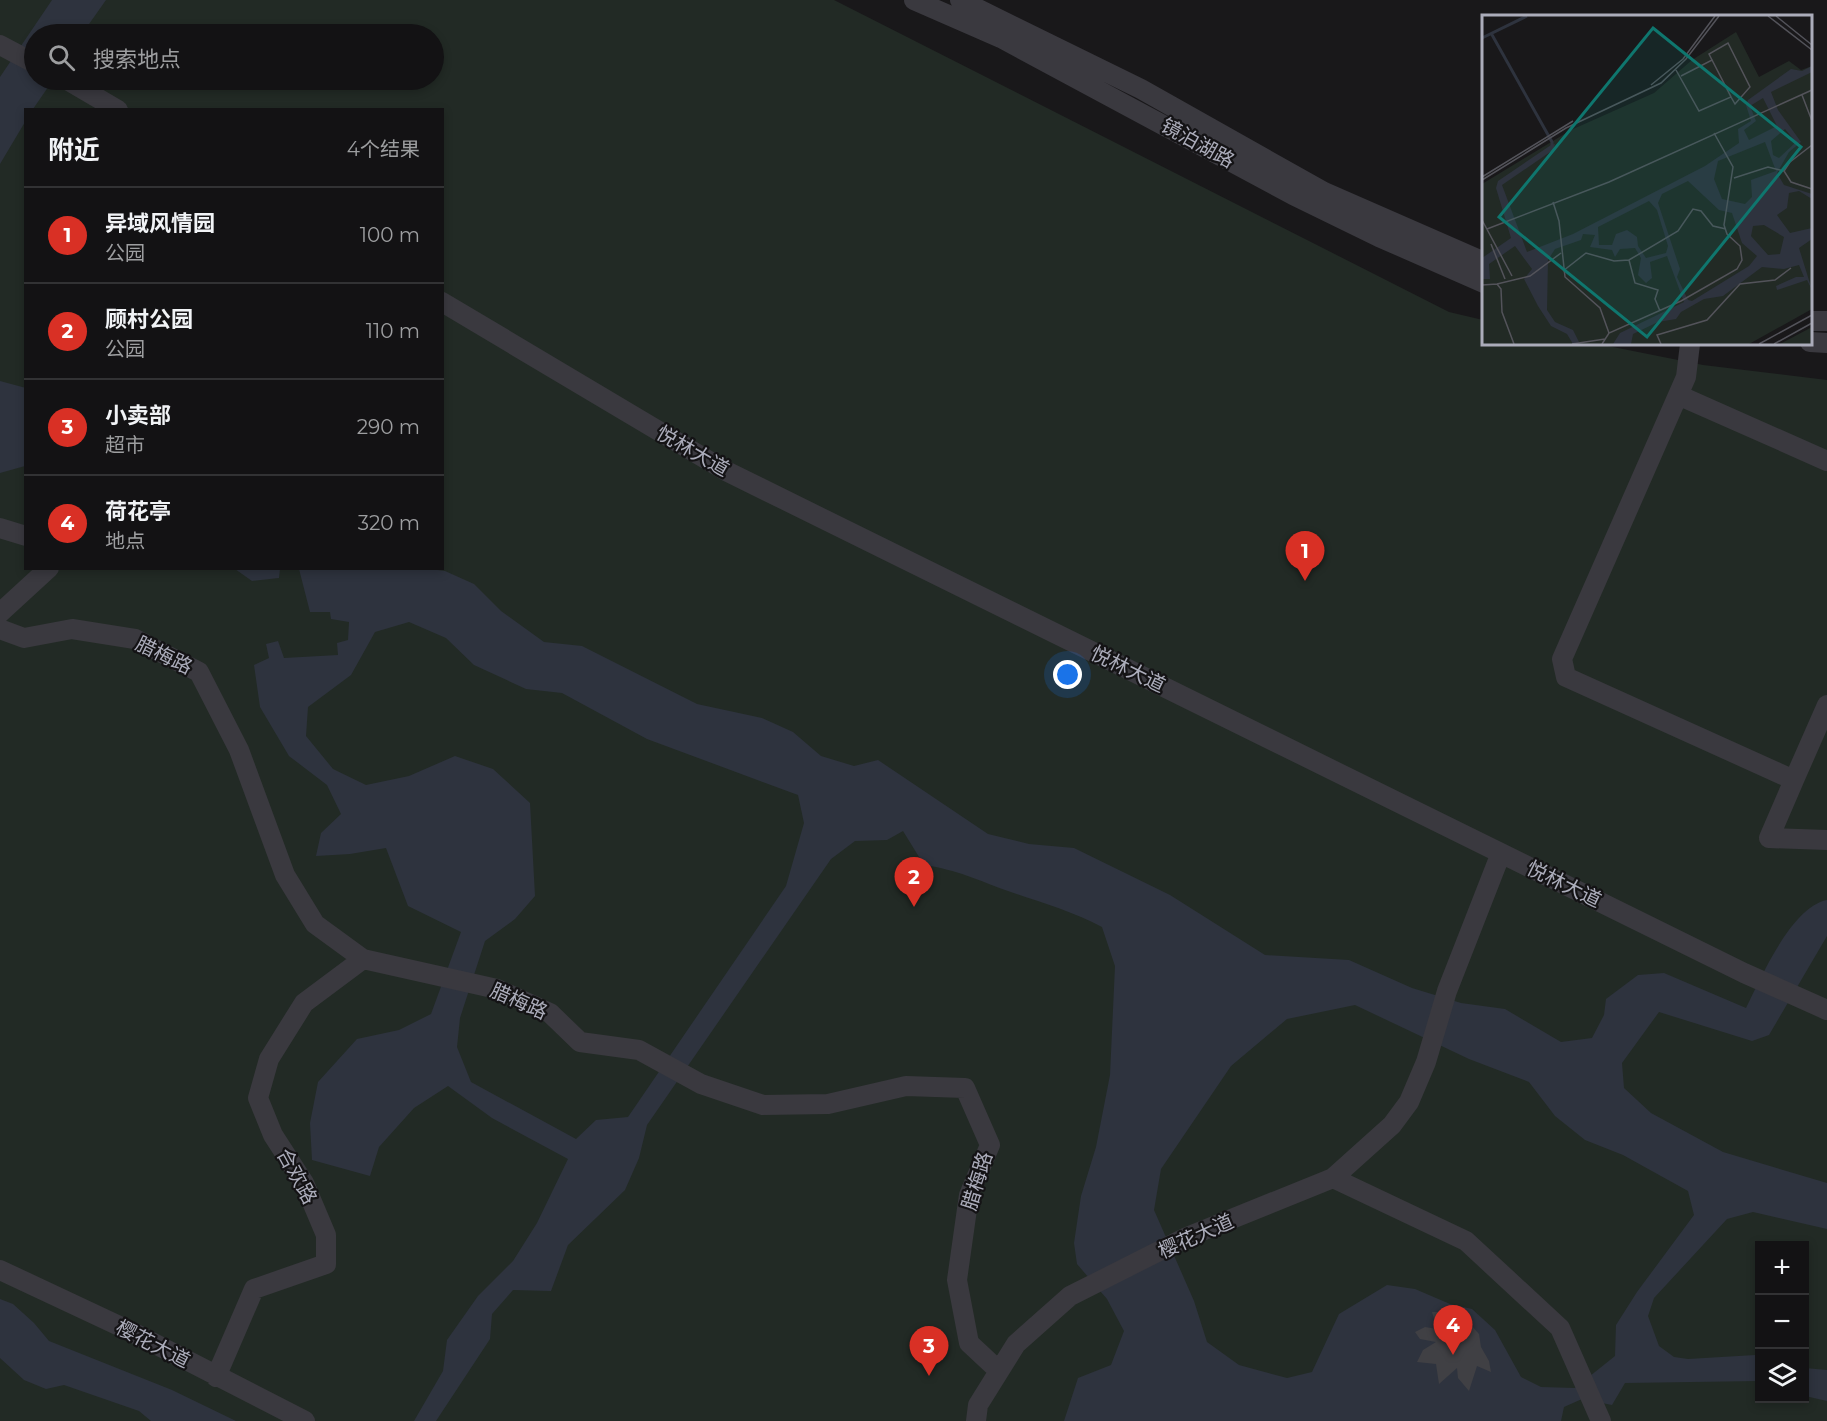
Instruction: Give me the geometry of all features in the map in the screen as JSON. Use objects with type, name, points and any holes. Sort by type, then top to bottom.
[{"type":"street","name":"镜泊湖路","points":[[914,0],[1001,38],[1293,195],[1379,237],[1482,282]]},
{"type":"street","name":"镜泊湖路","points":[[960,0],[1141,89],[1324,192],[1482,261]]},
{"type":"street","points":[[0,45],[24,58]]},
{"type":"street","points":[[85,90],[115,108]]},
{"type":"street","name":"悦林大道","points":[[444,303],[726,471],[1744,973],[1819,1006]]},
{"type":"street","points":[[1812,342],[1827,343]]},
{"type":"street","points":[[1690,345],[1686,377],[1562,659],[1566,677],[1794,780]]},
{"type":"street","points":[[1678,395],[1827,461]]},
{"type":"street","points":[[0,528],[24,535]]},
{"type":"street","points":[[0,612],[47,570]]},
{"type":"street","name":"腊梅路","points":[[0,629],[24,638],[72,629],[135,639],[199,672],[239,750],[285,875],[315,924],[363,959],[497,989],[550,1013],[580,1042],[639,1050],[701,1084],[763,1105],[828,1104],[906,1086],[965,1088],[990,1145],[969,1195],[957,1280],[969,1343],[999,1371]]},
{"type":"street","points":[[1827,705],[1769,838],[1827,840]]},
{"type":"street","name":"樱花大道","points":[[976,1421],[978,1405],[1016,1344],[1070,1296],[1187,1238],[1333,1178],[1392,1125],[1409,1102],[1426,1062],[1447,991],[1501,853]]},
{"type":"street","name":"合欢路","points":[[216,1377],[254,1289],[326,1264],[326,1235],[304,1183],[273,1135],[258,1098],[269,1059],[304,1003],[363,959]]},
{"type":"street","points":[[1333,1178],[1466,1241],[1560,1328],[1599,1416]]},
{"type":"street","name":"樱花大道","points":[[0,1270],[130,1331],[305,1421]]},
{"type":"shaded area","points":[[0,0],[834,0],[1449,312],[1482,320],[1482,345],[1603,345],[1703,365],[1827,380],[1827,1421],[0,1421]]},
{"type":"shaded area","points":[[52,0],[106,0],[89,24],[36,24]]},
{"type":"shaded area","points":[[24,41],[24,90],[46,90],[34,108],[24,108],[24,124],[0,164],[0,77]]},
{"type":"shaded area","points":[[0,381],[24,387],[24,466],[0,473]]},
{"type":"shaded area","points":[[236,570],[280,570],[279,578],[252,581]]},
{"type":"shaded area","points":[[299,570],[445,571],[474,584],[501,611],[544,642],[582,646],[697,704],[762,718],[793,732],[821,756],[854,766],[878,760],[988,834],[1029,844],[1074,848],[1170,895],[1265,955],[1349,960],[1412,988],[1461,1003],[1505,1009],[1561,1042],[1592,1038],[1604,1015],[1606,999],[1638,975],[1664,973],[1746,1008],[1769,962],[1790,929],[1814,905],[1827,900],[1827,936],[1769,1035],[1752,1041],[1659,1012],[1622,1063],[1624,1088],[1651,1113],[1723,1152],[1827,1183],[1827,1229],[1753,1212],[1727,1219],[1654,1298],[1648,1316],[1659,1346],[1674,1357],[1688,1359],[1755,1355],[1755,1381],[1625,1383],[1612,1405],[1582,1399],[1564,1407],[1561,1421],[1064,1421],[1078,1378],[1111,1365],[1124,1331],[1107,1299],[1077,1264],[1074,1243],[1081,1196],[1096,1147],[1110,1075],[1115,966],[1102,927],[1068,911],[967,876],[924,865],[903,831],[887,840],[855,841],[831,859],[647,1125],[639,1158],[625,1190],[568,1245],[551,1291],[513,1290],[492,1314],[490,1339],[436,1421],[414,1421],[443,1371],[447,1340],[478,1296],[513,1261],[537,1223],[568,1159],[492,1118],[448,1086],[414,1108],[379,1147],[370,1176],[312,1160],[310,1123],[318,1082],[357,1039],[399,1030],[431,1014],[461,932],[408,906],[386,848],[350,854],[316,856],[321,833],[341,814],[327,785],[289,756],[260,707],[254,665],[269,658],[266,644],[278,641],[284,658],[338,655],[337,643],[348,640],[349,622],[331,619],[330,612],[310,612]],"holes":[[[409,622],[446,638],[474,665],[526,689],[562,693],[647,739],[798,795],[804,823],[786,886],[628,1117],[596,1120],[576,1139],[471,1082],[457,1047],[460,1018],[485,941],[515,919],[535,896],[530,803],[493,769],[455,756],[409,776],[366,785],[333,769],[306,736],[308,707],[351,675],[375,632]],[[1355,1005],[1469,1059],[1529,1082],[1555,1116],[1585,1140],[1623,1155],[1688,1191],[1694,1215],[1637,1292],[1616,1325],[1615,1356],[1575,1388],[1541,1387],[1521,1377],[1495,1330],[1472,1309],[1450,1304],[1415,1289],[1387,1285],[1339,1314],[1312,1372],[1287,1378],[1239,1365],[1207,1342],[1194,1301],[1154,1210],[1161,1169],[1231,1066],[1287,1019]]]},
{"type":"shaded area","points":[[0,1299],[13,1304],[34,1323],[49,1341],[172,1390],[236,1421],[151,1421],[139,1411],[64,1385],[46,1389],[24,1380],[0,1358]]},
{"type":"shaded area","points":[[1809,1368],[1827,1370],[1827,1401],[1809,1397]]},
{"type":"building","points":[[1432,1312],[1445,1312],[1460,1324],[1471,1325],[1479,1334],[1481,1347],[1489,1361],[1491,1372],[1477,1366],[1469,1391],[1458,1378],[1457,1368],[1439,1384],[1436,1364],[1417,1362],[1423,1350],[1436,1342],[1420,1339],[1415,1332],[1425,1327],[1437,1329]]},
{"type":"place","name":"异域风情园","points":[[1305,581]]},
{"type":"place","name":"顾村公园","points":[[914,907]]},
{"type":"place","name":"荷花亭","points":[[1453,1355]]},
{"type":"place","name":"小卖部","points":[[929,1376]]}]
